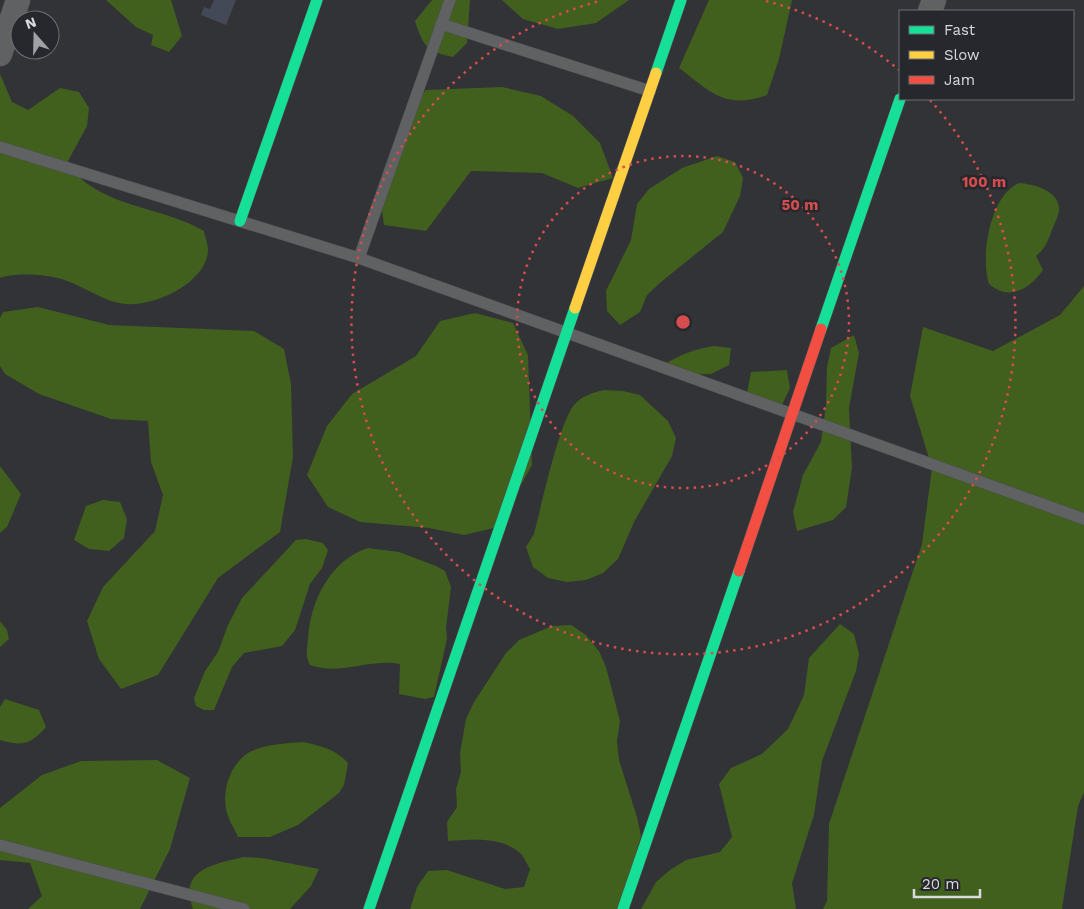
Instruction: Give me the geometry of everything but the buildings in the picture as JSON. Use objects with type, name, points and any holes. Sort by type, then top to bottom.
[{"type":"street","points":[[0,54],[18,0]]},
{"type":"street","points":[[240,221],[317,0]]},
{"type":"street","points":[[369,909],[681,0]]},
{"type":"street","points":[[623,909],[900,100]]},
{"type":"lane","points":[[359,258],[450,0]]},
{"type":"lane","points":[[441,24],[650,91]]},
{"type":"lane","points":[[0,147],[359,258],[1084,519]]},
{"type":"lane","points":[[0,845],[244,909]]},
{"type":"green space","points":[[106,0],[171,0],[182,36],[169,52],[151,45],[153,35],[136,27]]},
{"type":"green space","points":[[432,0],[470,0],[467,43],[453,57],[432,50],[424,42],[418,30],[415,21]]},
{"type":"green space","points":[[502,0],[629,0],[596,23],[558,29],[523,19]]},
{"type":"green space","points":[[709,0],[792,0],[779,59],[767,95],[740,100],[719,96],[679,68]]},
{"type":"green space","points":[[0,74],[12,102],[28,110],[60,88],[79,92],[89,108],[87,126],[68,161],[71,167],[79,177],[107,195],[123,202],[173,217],[204,231],[208,250],[205,262],[199,273],[189,282],[164,297],[137,304],[116,302],[66,280],[51,277],[21,275],[0,278]]},
{"type":"green space","points":[[502,87],[541,96],[573,116],[600,143],[613,178],[578,188],[542,173],[471,171],[426,231],[384,225],[379,189],[402,118],[426,90]]},
{"type":"green space","points":[[717,156],[735,162],[743,178],[740,196],[723,232],[661,282],[647,295],[640,312],[620,325],[607,311],[606,291],[631,240],[637,204],[649,189],[682,168]]},
{"type":"green space","points":[[1019,183],[1050,192],[1058,202],[1059,210],[1048,241],[1042,251],[1036,256],[1043,270],[1025,288],[1018,291],[1004,292],[989,284],[986,258],[987,243],[994,213],[1009,190]]},
{"type":"green space","points":[[1084,286],[1084,792],[1078,806],[1062,909],[823,909],[827,901],[829,824],[922,544],[932,468],[910,396],[923,327],[993,351],[1060,315]]},
{"type":"green space","points":[[38,307],[109,325],[254,331],[284,349],[291,384],[293,457],[280,532],[218,578],[158,675],[121,689],[99,659],[87,621],[103,587],[155,531],[163,495],[151,462],[148,421],[111,419],[39,394],[5,374],[0,366],[0,318],[3,312]]},
{"type":"green space","points":[[475,313],[513,323],[528,355],[532,465],[498,527],[464,535],[429,528],[360,522],[328,507],[307,475],[327,426],[352,394],[416,356],[440,321]]},
{"type":"green space","points":[[854,335],[859,353],[849,408],[852,468],[846,507],[833,520],[797,531],[793,512],[803,475],[821,442],[826,405],[827,367],[831,348]]},
{"type":"green space","points":[[714,346],[731,348],[729,365],[711,374],[672,375],[665,364],[688,352]]},
{"type":"green space","points":[[787,370],[790,388],[782,405],[746,398],[751,372]]},
{"type":"green space","points":[[604,390],[623,391],[640,395],[668,421],[676,438],[672,456],[634,522],[618,559],[603,573],[586,580],[567,582],[548,578],[533,567],[526,547],[534,534],[562,429],[568,415],[574,405],[581,399],[592,393]]},
{"type":"green space","points":[[0,466],[21,494],[7,527],[0,533]]},
{"type":"green space","points":[[103,500],[120,502],[127,519],[124,538],[109,551],[89,549],[74,540],[86,506]]},
{"type":"green space","points":[[306,539],[323,543],[328,550],[322,568],[310,584],[295,630],[282,646],[244,653],[232,667],[214,710],[204,710],[196,706],[194,698],[205,671],[218,652],[228,625],[242,598],[296,540]]},
{"type":"green space","points":[[368,548],[399,552],[445,571],[451,587],[446,628],[447,639],[434,697],[425,699],[399,694],[400,664],[378,663],[332,669],[310,665],[308,662],[310,625],[313,611],[324,584],[343,562]]},
{"type":"green space","points":[[0,621],[7,630],[9,639],[0,647]]},
{"type":"green space","points":[[840,624],[854,634],[859,654],[856,671],[822,761],[814,815],[792,883],[796,909],[641,909],[656,882],[670,870],[686,860],[720,852],[732,837],[719,784],[731,768],[762,754],[788,729],[804,695],[809,658]]},
{"type":"green space","points":[[571,625],[586,635],[599,651],[606,667],[620,721],[617,741],[619,760],[641,836],[621,909],[410,909],[417,887],[428,871],[447,870],[505,889],[524,887],[530,869],[520,853],[495,841],[448,841],[447,822],[457,807],[456,789],[461,772],[460,753],[466,719],[474,702],[506,653],[519,640],[552,626]]},
{"type":"green space","points":[[5,699],[39,710],[46,727],[36,737],[26,742],[15,743],[0,740],[0,707]]},
{"type":"green space","points":[[304,742],[333,751],[348,763],[344,785],[339,793],[298,825],[270,837],[238,837],[228,816],[225,801],[227,783],[234,767],[246,754],[254,750],[272,745]]},
{"type":"green space","points":[[157,760],[190,778],[170,849],[140,909],[28,909],[42,896],[30,863],[0,860],[0,808],[42,775],[81,761]]},
{"type":"green space","points":[[244,857],[262,858],[319,869],[311,886],[290,909],[193,909],[190,885],[195,877],[211,866]]},
{"type":"traffic: fast","points":[[240,221],[317,0]]},
{"type":"traffic: fast","points":[[656,73],[681,0]]},
{"type":"traffic: fast","points":[[821,329],[900,100]]},
{"type":"traffic: fast","points":[[369,909],[575,308]]},
{"type":"traffic: fast","points":[[623,909],[739,571]]},
{"type":"traffic: slow","points":[[575,308],[656,73]]},
{"type":"traffic: jam","points":[[739,571],[821,329]]}]
